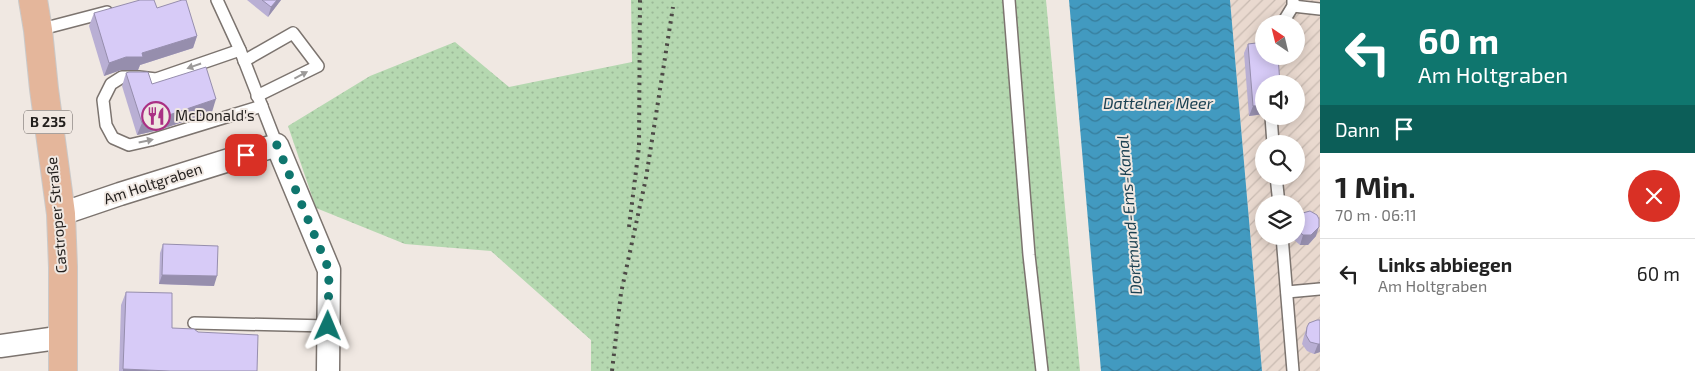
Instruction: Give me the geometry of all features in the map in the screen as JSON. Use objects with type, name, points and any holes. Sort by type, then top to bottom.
[{"type":"main road","name":"Castroper Straße","points":[[33,0],[61,214],[63,371]]},
{"type":"street","name":"Am Holtgraben","points":[[61,214],[277,145]]},
{"type":"street","points":[[277,145],[329,270],[328,371]]},
{"type":"street","points":[[0,346],[64,337]]},
{"type":"lane","points":[[217,0],[242,56],[277,145]]},
{"type":"lane","points":[[1009,0],[1029,255],[1042,371]]},
{"type":"lane","points":[[1287,15],[1293,3],[1320,9]]},
{"type":"lane","points":[[38,30],[120,9]]},
{"type":"lane","points":[[293,33],[318,66],[260,101],[151,140],[129,145],[113,138],[106,125],[103,100],[112,84],[122,77],[140,76],[156,79],[242,56],[293,33]]},
{"type":"lane","points":[[1283,245],[1292,371]]},
{"type":"lane","points":[[1287,292],[1320,288]]},
{"type":"lane","points":[[194,323],[328,326]]},
{"type":"shaded area","points":[[1230,0],[1320,0],[1320,371],[1262,371]]},
{"type":"green space","points":[[631,0],[1046,0],[1080,371],[591,371],[591,340],[491,251],[405,244],[316,208],[288,126],[370,76],[455,42],[509,87],[632,62]]},
{"type":"water","points":[[1069,0],[1230,0],[1262,371],[1101,371]]},
{"type":"building","points":[[140,0],[154,0],[157,8],[186,0],[197,36],[142,53],[143,57],[126,57],[109,63],[94,13]]},
{"type":"building","points":[[262,0],[277,0],[271,7]]},
{"type":"building","points":[[1255,43],[1255,65],[1279,65],[1279,75],[1255,75],[1255,106],[1253,106],[1248,44]]},
{"type":"building","points":[[206,67],[216,99],[142,123],[126,73],[148,72],[152,84]]},
{"type":"building","points":[[1310,211],[1317,215],[1319,219],[1319,227],[1311,235],[1305,235],[1305,212]]},
{"type":"building","points":[[163,244],[218,246],[217,276],[162,275]]},
{"type":"building","points":[[126,292],[172,293],[172,328],[194,329],[198,332],[258,335],[257,371],[123,369]]},
{"type":"building","points":[[1320,320],[1320,344],[1310,342],[1306,335],[1309,323]]},
{"type":"railway","points":[[629,227],[639,147],[640,0]]},
{"type":"railway","points":[[612,371],[621,293],[646,178],[673,7]]},
{"type":"place","name":"McDonald's","points":[[156,116]]},
{"type":"route","points":[[246,155],[277,145],[329,270],[328,326]]},
{"type":"water label","name":"Dattelner Meer","points":[[1158,103]]},
{"type":"water label","name":"Dortmund-Ems-Kanal","points":[[1129,215]]}]
